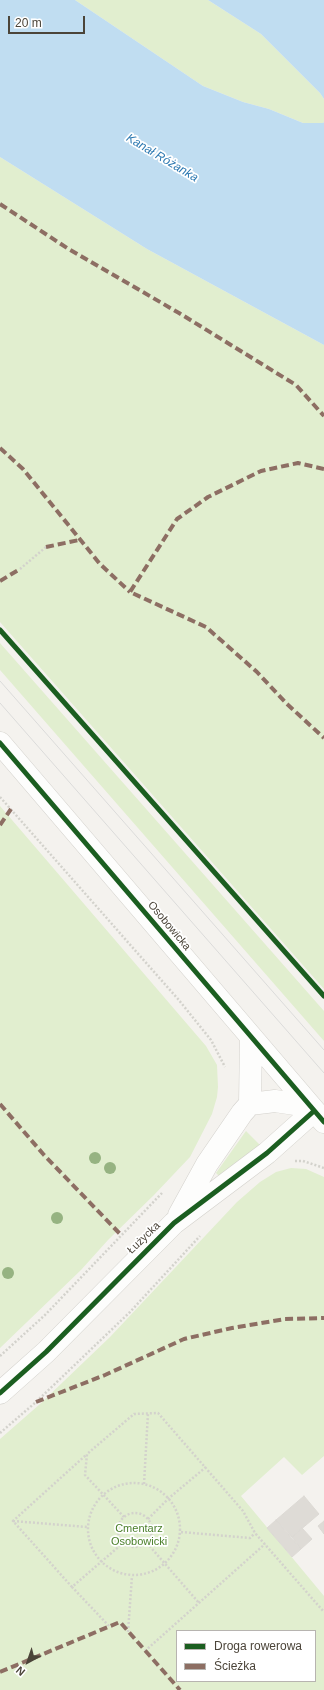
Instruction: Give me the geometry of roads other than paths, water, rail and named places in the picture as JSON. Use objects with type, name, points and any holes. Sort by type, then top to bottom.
[{"type":"street","name":"Osobowicka","points":[[0,743],[319,1117]]},
{"type":"street","points":[[251,1038],[250,1104],[275,1101],[294,1104],[319,1117]]},
{"type":"street","name":"Łużycka","points":[[174,1223],[207,1164],[242,1113],[250,1104]]},
{"type":"street","name":"Łużycka","points":[[0,1393],[46,1352],[174,1223],[267,1153],[319,1117]]},
{"type":"water","name":"Kanał Różanka","points":[[0,0],[75,0],[203,86],[243,102],[269,109],[303,123],[324,122],[324,345],[147,249],[0,157]]},
{"type":"water","points":[[208,0],[324,0],[324,99],[320,93],[261,34]]},
{"type":"tram line","points":[[0,681],[324,1050]]},
{"type":"tram line","points":[[0,703],[324,1073]]},
{"type":"park label","name":"Cmentarz Osobowicki","points":[[139,1535]]}]
